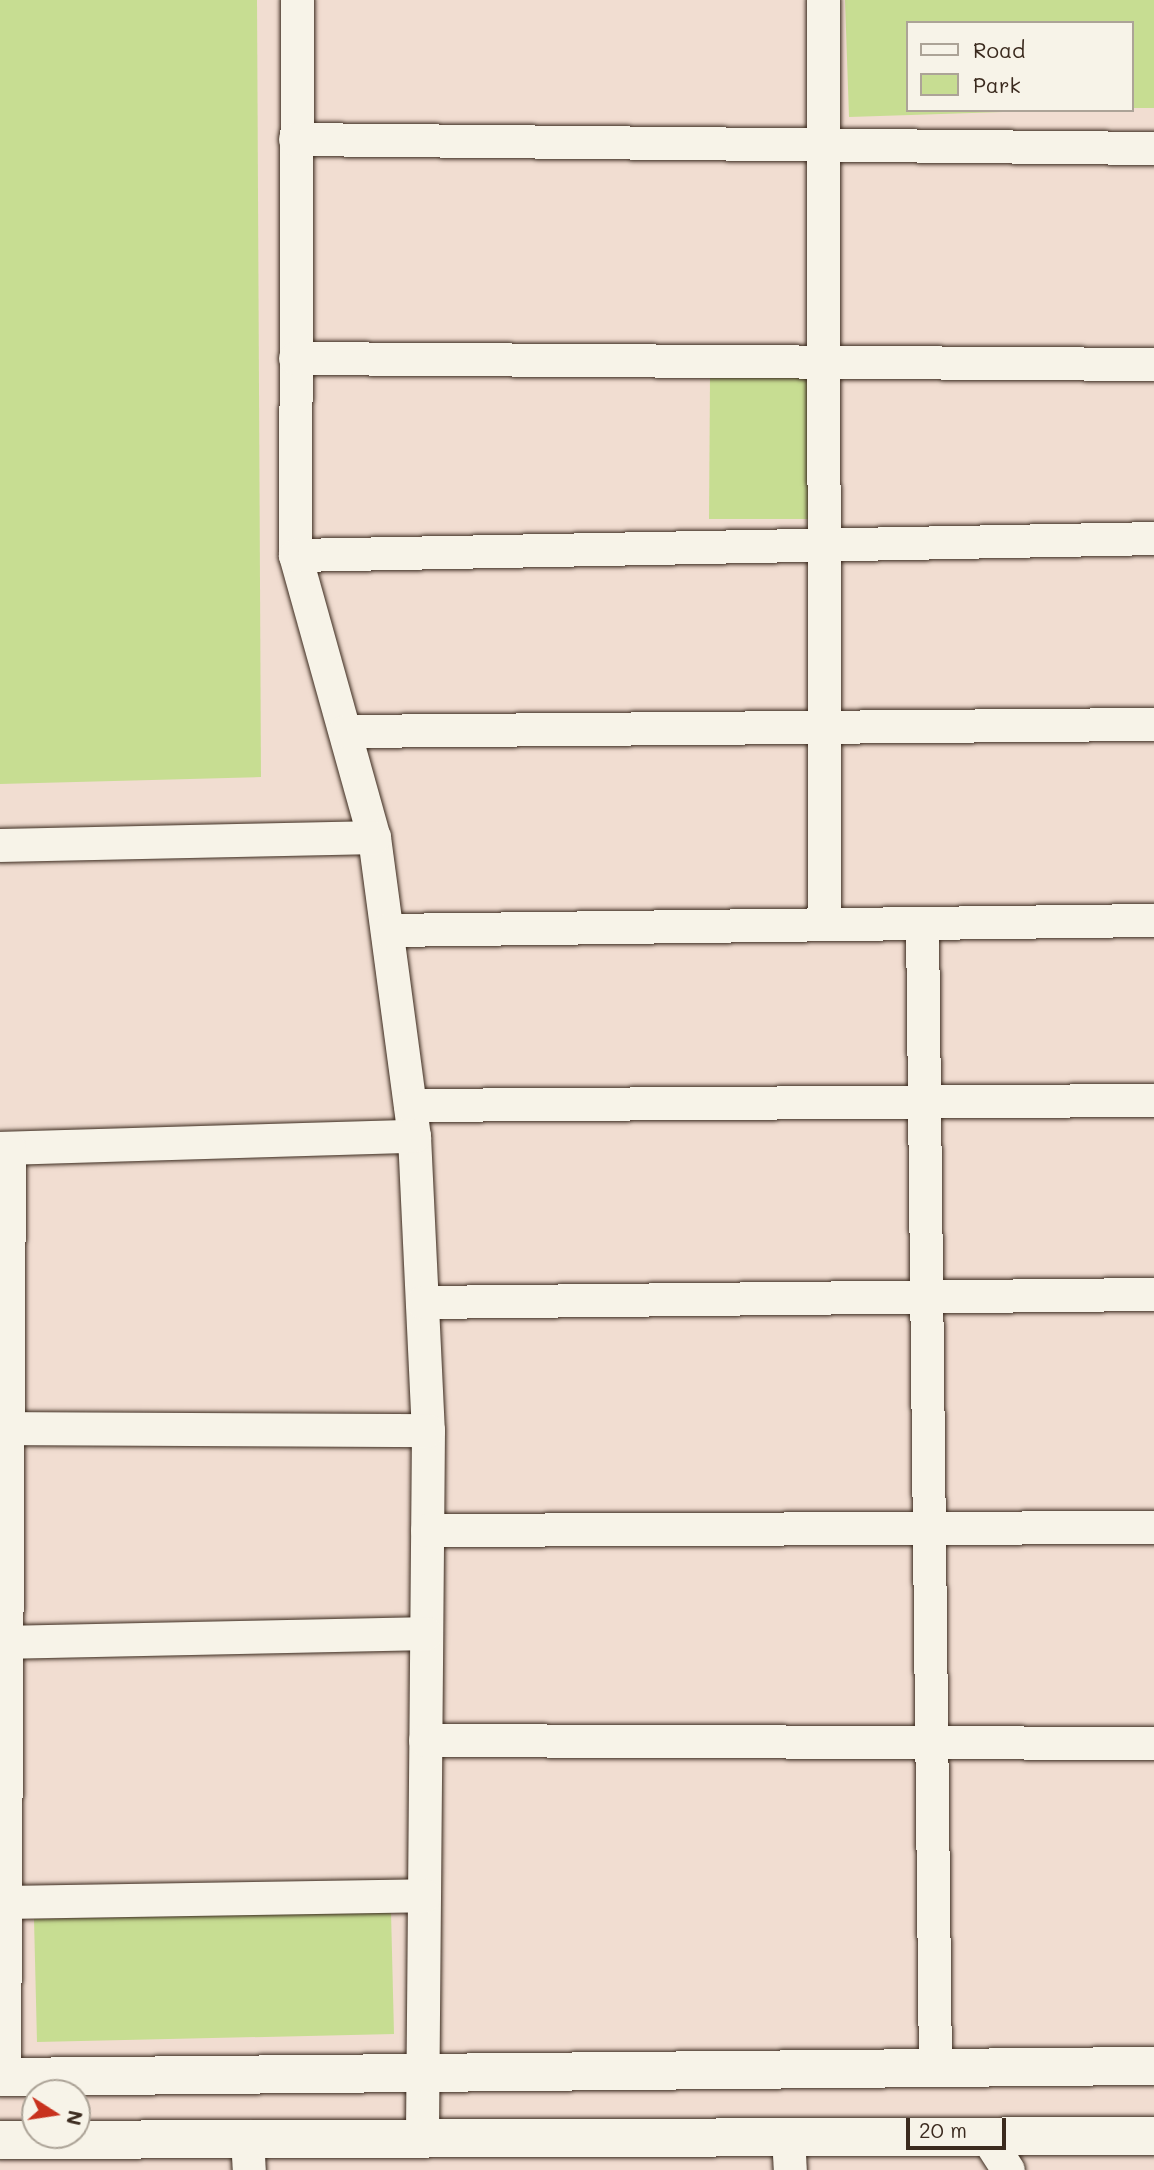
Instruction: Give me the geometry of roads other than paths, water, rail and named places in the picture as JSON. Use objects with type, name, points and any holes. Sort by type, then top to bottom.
[{"type":"main road","points":[[2,2077],[1154,2066]]},
{"type":"main road","points":[[0,2140],[248,2153],[422,2134],[789,2153],[986,2136],[1154,2136]]},
{"type":"street","points":[[297,0],[295,555],[374,837],[412,1120],[428,1430],[422,2134]]},
{"type":"street","points":[[823,0],[824,924]]},
{"type":"street","points":[[295,139],[1154,148]]},
{"type":"street","points":[[295,358],[1154,364]]},
{"type":"street","points":[[295,555],[1154,538]]},
{"type":"street","points":[[345,732],[1154,724]]},
{"type":"street","points":[[0,845],[374,837]]},
{"type":"street","points":[[387,930],[1154,920]]},
{"type":"street","points":[[922,923],[935,1742],[935,2068]]},
{"type":"street","points":[[2,2077],[4,1148],[412,1120],[925,1101],[1154,1100]]},
{"type":"street","points":[[422,1303],[1154,1294]]},
{"type":"street","points":[[3,1428],[428,1430]]},
{"type":"street","points":[[427,1530],[1154,1527]]},
{"type":"street","points":[[3,1642],[426,1633]]},
{"type":"street","points":[[425,1740],[1154,1743]]},
{"type":"street","points":[[3,1902],[424,1895]]},
{"type":"street","points":[[986,2136],[1008,2170]]}]
